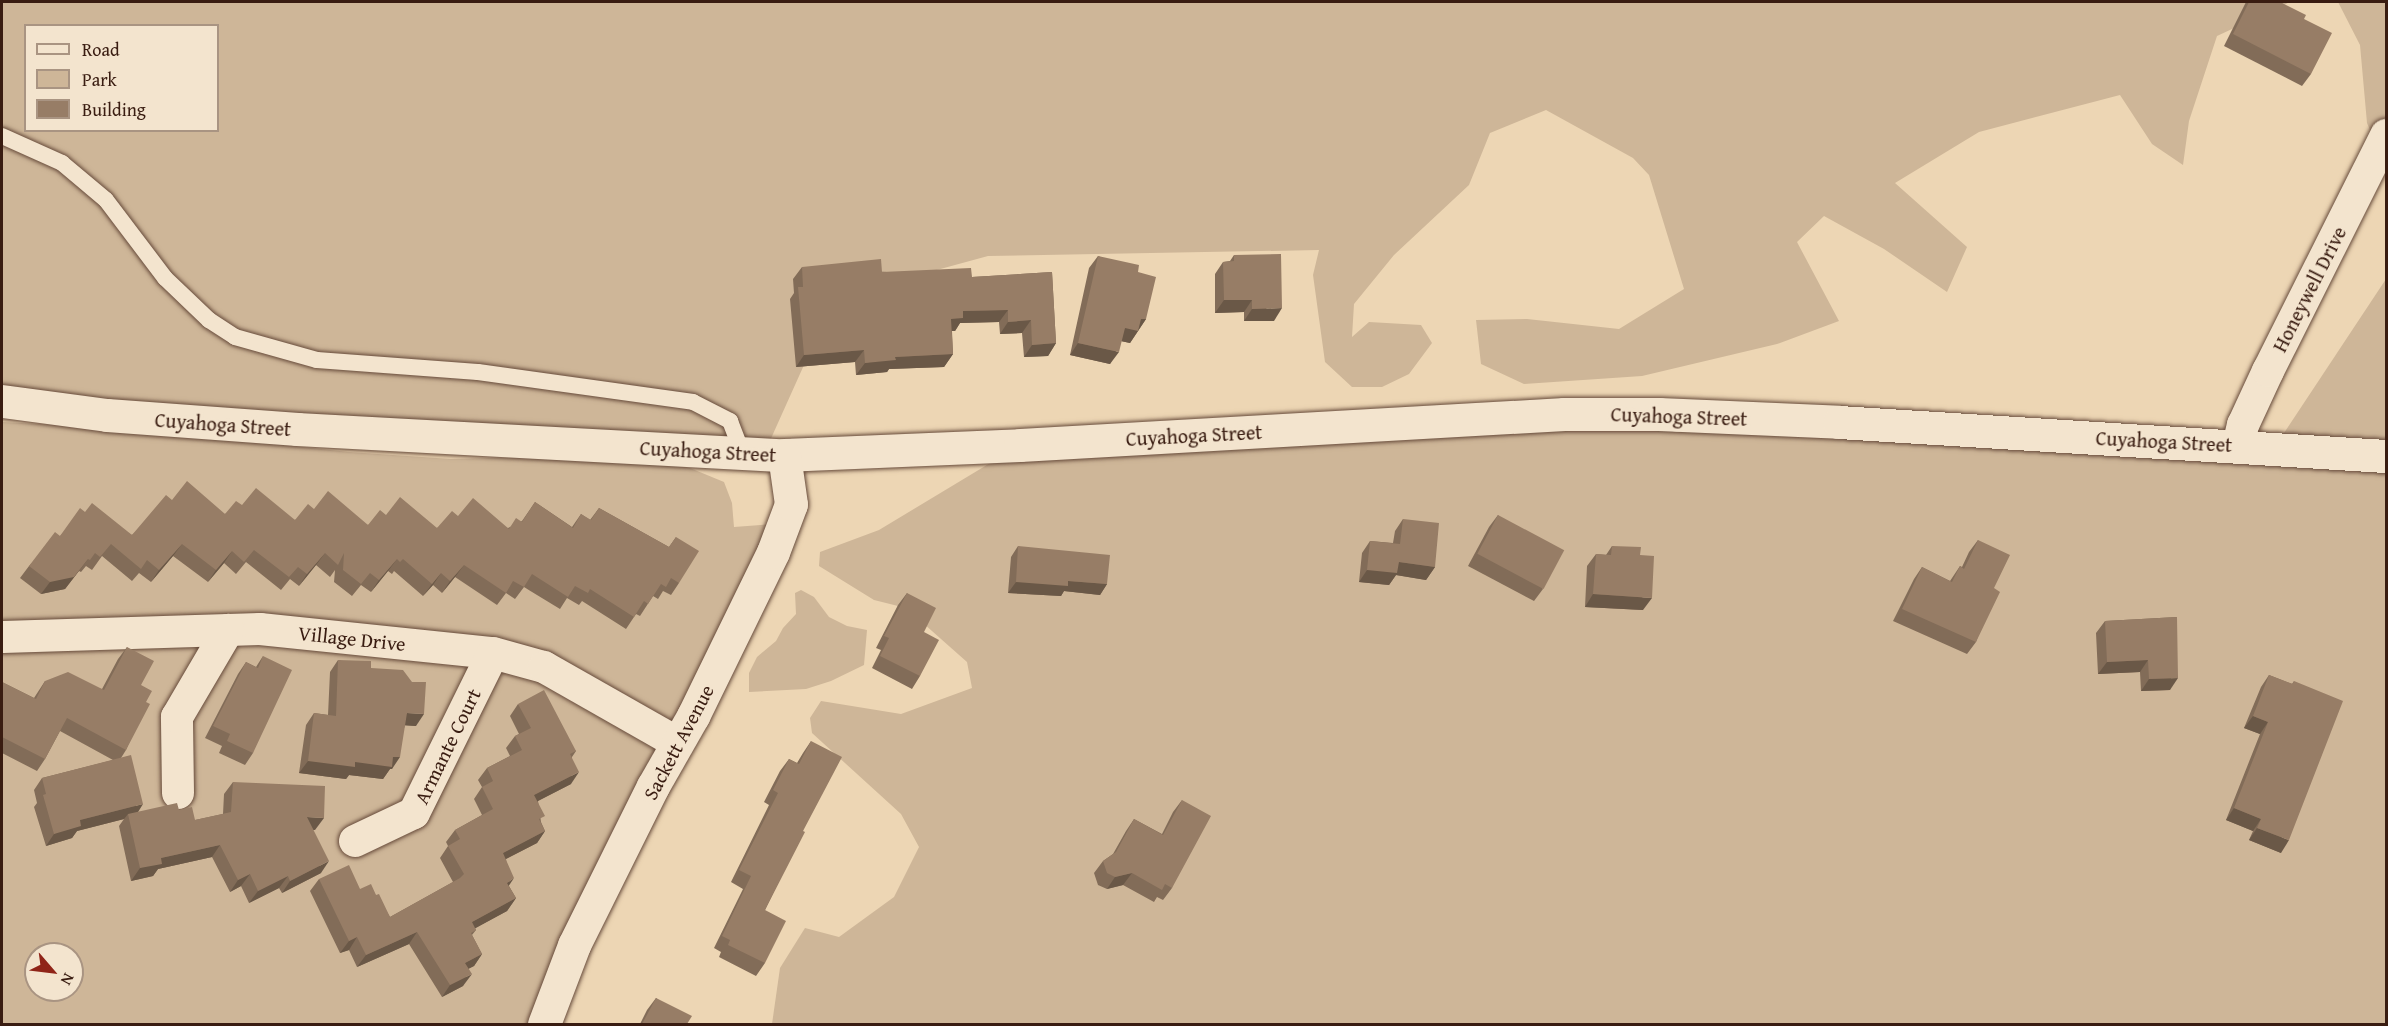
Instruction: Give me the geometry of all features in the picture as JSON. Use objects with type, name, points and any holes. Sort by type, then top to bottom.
[{"type":"street","name":"Honeywell Drive","points":[[2238,446],[2243,425],[2268,370],[2386,135]]},
{"type":"street","name":"Cuyahoga Street","points":[[2,401],[107,416],[784,455],[1032,444],[1564,414],[1659,414],[1839,422],[2386,456]]},
{"type":"street","name":"Sackett Avenue","points":[[544,1024],[574,945],[653,786],[743,618],[784,523],[791,504],[784,455]]},
{"type":"street","name":"Village Drive","points":[[2,636],[260,629],[493,653],[544,667],[678,743]]},
{"type":"street","points":[[178,793],[177,717],[228,630]]},
{"type":"street","name":"Armante Court","points":[[355,841],[414,813],[493,653]]},
{"type":"lane","points":[[2,136],[62,163],[106,200],[165,278],[209,320],[235,337],[316,360],[478,372],[693,402],[730,421],[742,453]]},
{"type":"green space","points":[[2,2],[2290,2],[2217,36],[2189,121],[2183,165],[2152,144],[2120,95],[1979,132],[1895,183],[1967,247],[1947,292],[1884,249],[1824,216],[1797,242],[1839,321],[1777,344],[1642,376],[1524,384],[1481,364],[1476,320],[1527,319],[1619,329],[1684,289],[1649,175],[1633,158],[1546,110],[1490,133],[1469,185],[1394,255],[1354,304],[1352,337],[1369,322],[1421,325],[1432,343],[1409,374],[1382,387],[1352,387],[1325,362],[1313,275],[1319,250],[988,256],[867,289],[804,365],[764,454],[2,401]]},
{"type":"green space","points":[[2338,2],[2386,2],[2386,167],[2367,123],[2360,45]]},
{"type":"green space","points":[[2386,279],[2386,1024],[772,1024],[780,968],[805,928],[839,937],[894,897],[919,847],[901,814],[812,733],[810,718],[821,701],[901,714],[972,688],[967,662],[906,608],[874,600],[819,566],[820,552],[879,530],[1020,445],[1564,414],[2274,448]]},
{"type":"green space","points":[[2,422],[135,429],[349,452],[451,459],[532,457],[669,465],[690,468],[724,482],[732,503],[734,527],[785,523],[544,1024],[2,1024]]},
{"type":"green space","points":[[801,590],[814,597],[829,617],[847,626],[867,630],[864,665],[831,681],[806,689],[749,692],[749,673],[757,657],[776,641],[783,628],[796,614],[795,593]]},
{"type":"building","points":[[2249,2],[2280,2],[2306,15],[2304,19],[2332,33],[2311,74],[2233,34]]},
{"type":"building","points":[[1281,254],[1282,308],[1252,309],[1252,300],[1224,300],[1223,262],[1234,261],[1234,255]]},
{"type":"building","points":[[1098,256],[1139,265],[1138,272],[1156,277],[1146,319],[1141,319],[1138,331],[1125,328],[1119,352],[1078,343]]},
{"type":"building","points":[[881,259],[882,272],[971,268],[972,277],[1052,272],[1056,343],[1032,345],[1031,320],[1008,322],[1008,310],[963,311],[963,318],[951,319],[953,354],[895,357],[896,360],[865,363],[864,350],[804,355],[798,287],[803,287],[802,267]]},
{"type":"building","points":[[187,481],[225,514],[236,501],[242,505],[256,488],[295,520],[308,504],[314,509],[328,491],[368,525],[380,510],[386,515],[400,497],[437,528],[452,511],[458,516],[473,498],[509,529],[516,518],[522,522],[535,502],[573,528],[581,514],[591,520],[599,508],[669,547],[676,537],[699,551],[679,583],[671,578],[666,587],[661,584],[648,604],[644,601],[634,617],[590,589],[588,593],[575,586],[568,597],[532,574],[524,587],[513,581],[506,593],[464,565],[450,581],[441,573],[432,584],[403,559],[400,562],[397,559],[379,580],[370,573],[361,584],[343,570],[344,553],[338,565],[325,553],[307,574],[298,567],[289,577],[254,550],[244,562],[232,551],[216,570],[182,544],[159,570],[147,560],[141,569],[111,544],[100,557],[95,553],[90,560],[88,559],[74,577],[50,582],[29,566],[55,532],[60,536],[80,508],[85,512],[92,503],[132,535],[166,495],[172,500]]},
{"type":"building","points":[[1498,515],[1564,550],[1544,589],[1477,554]]},
{"type":"building","points":[[1403,519],[1439,523],[1435,567],[1399,562],[1397,573],[1367,570],[1370,541],[1400,544]]},
{"type":"building","points":[[1978,540],[2010,555],[1994,588],[2000,592],[1976,642],[1902,609],[1922,567],[1952,582],[1960,566],[1964,569]]},
{"type":"building","points":[[1018,546],[1110,555],[1107,584],[1068,581],[1068,586],[1016,582]]},
{"type":"building","points":[[1612,546],[1641,547],[1640,555],[1654,556],[1652,598],[1593,594],[1596,554],[1611,555]]},
{"type":"building","points":[[907,593],[936,608],[924,632],[939,640],[920,676],[880,656],[889,638],[884,636]]},
{"type":"building","points":[[2177,617],[2178,678],[2149,679],[2148,660],[2107,662],[2105,621]]},
{"type":"building","points":[[127,647],[154,661],[141,685],[152,691],[146,702],[150,704],[126,750],[67,718],[45,759],[2,737],[2,682],[36,699],[45,681],[68,672],[104,690]]},
{"type":"building","points":[[263,656],[292,670],[253,753],[227,741],[230,734],[213,726],[246,662],[258,668]]},
{"type":"building","points":[[338,660],[371,661],[371,668],[403,670],[412,682],[426,682],[424,714],[407,713],[400,757],[393,757],[392,767],[355,762],[355,767],[308,761],[314,713],[336,716]]},
{"type":"building","points":[[2269,675],[2293,684],[2294,681],[2343,701],[2289,840],[2257,828],[2261,819],[2234,808],[2268,722],[2253,716]]},
{"type":"building","points":[[544,690],[576,751],[570,754],[579,772],[534,795],[545,816],[539,819],[545,831],[503,853],[514,878],[507,883],[516,898],[472,922],[476,930],[471,933],[482,954],[465,963],[472,974],[450,985],[417,932],[366,955],[357,937],[349,941],[319,879],[349,865],[360,889],[371,884],[376,895],[379,894],[390,917],[460,878],[464,874],[448,846],[460,839],[455,830],[493,809],[482,787],[493,781],[487,768],[522,750],[515,736],[531,728],[518,704]]},
{"type":"building","points":[[811,741],[842,757],[765,910],[786,921],[765,963],[728,945],[730,940],[722,936],[751,876],[739,870],[778,793],[773,790],[789,759],[799,764]]},
{"type":"building","points":[[131,755],[143,804],[80,820],[81,826],[54,834],[43,795],[46,794],[42,778]]},
{"type":"building","points":[[233,782],[325,786],[324,818],[307,817],[329,861],[290,881],[288,876],[258,891],[250,874],[238,880],[220,845],[161,858],[162,864],[140,868],[128,814],[177,803],[179,810],[192,807],[195,820],[231,812]]},
{"type":"building","points":[[1182,800],[1211,816],[1172,888],[1165,884],[1162,890],[1132,873],[1115,877],[1107,873],[1103,861],[1116,852],[1134,819],[1163,835]]},
{"type":"building","points":[[656,998],[692,1016],[687,1024],[642,1024]]}]
